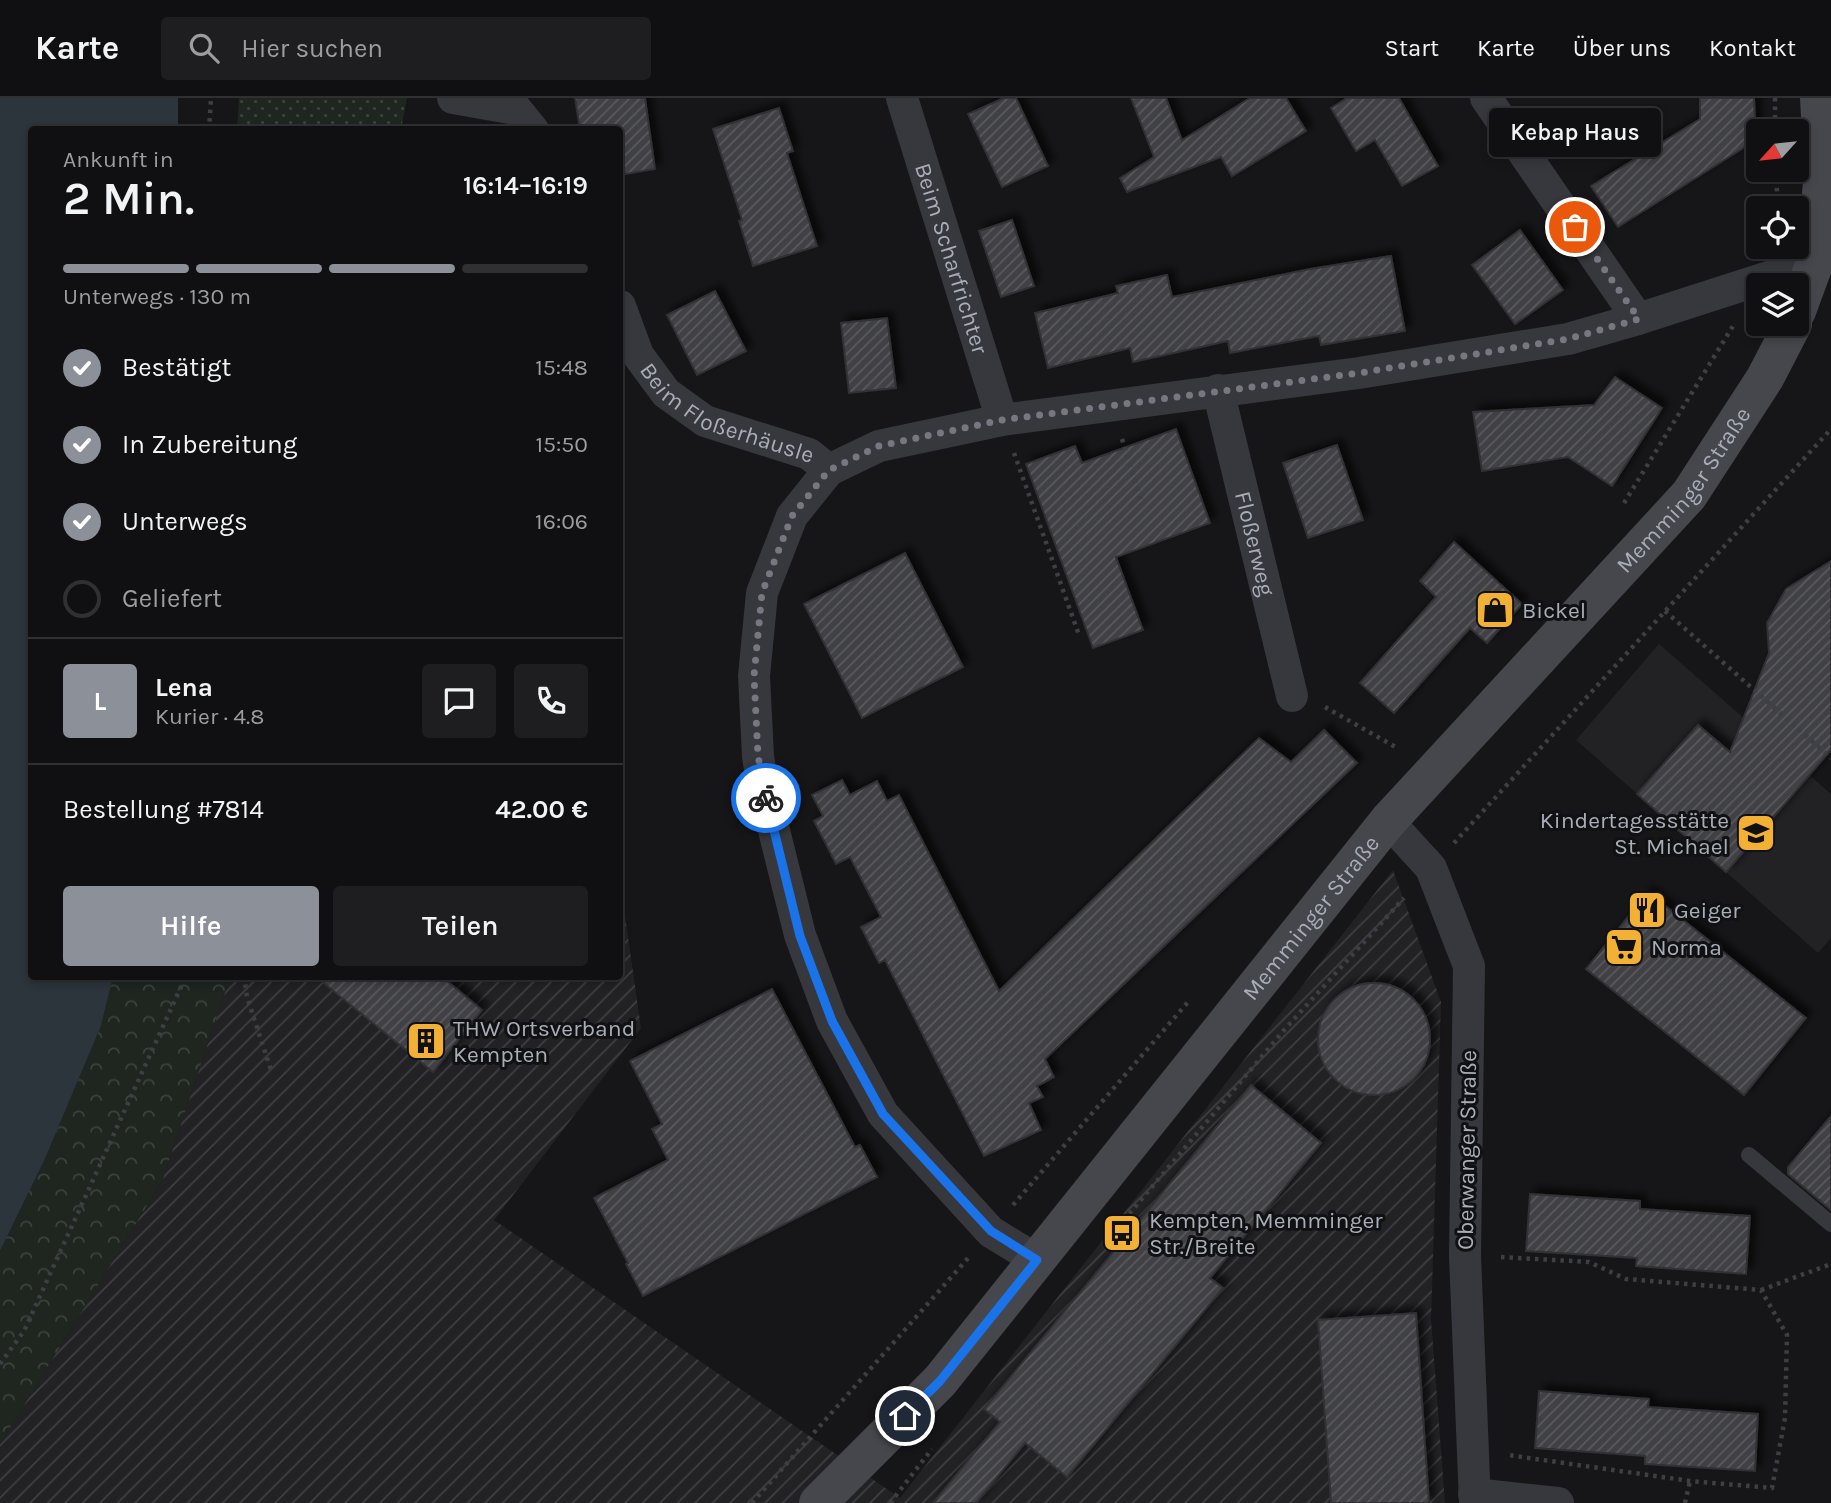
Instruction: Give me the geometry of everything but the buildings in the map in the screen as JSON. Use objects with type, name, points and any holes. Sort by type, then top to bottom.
[{"type":"main road","points":[[1809,287],[1823,260],[1824,171],[1819,98]]},
{"type":"main road","name":"Memminger Straße","points":[[818,1503],[940,1381],[1388,821],[1689,495],[1765,378],[1787,336]]},
{"type":"street","points":[[453,98],[516,109],[530,126]]},
{"type":"street","name":"Beim Scharfrichter","points":[[902,98],[1002,420]]},
{"type":"street","points":[[1486,98],[1639,319]]},
{"type":"street","name":"Beim Floßerhäusle","points":[[1037,1260],[991,1231],[883,1114],[832,1021],[800,936],[762,782],[754,676],[762,593],[792,516],[829,470],[879,446],[1002,420],[1359,373],[1555,341],[1639,319],[1823,260]]},
{"type":"street","name":"Beim Floßerhäusle","points":[[623,314],[638,355],[666,393],[705,421],[809,454],[829,470]]},
{"type":"street","name":"Floßerweg","points":[[1218,390],[1292,696]]},
{"type":"street","name":"Oberwanger Straße","points":[[1388,821],[1431,868],[1469,967],[1465,1255],[1474,1498]]},
{"type":"street","points":[[1474,1498],[1558,1503]]},
{"type":"lane","points":[[1749,1155],[1831,1224]]},
{"type":"path","points":[[209,126],[211,98]]},
{"type":"path","points":[[1775,98],[1775,119]]},
{"type":"path","points":[[1111,404],[1142,503]]},
{"type":"path","points":[[1002,420],[1079,635]]},
{"type":"path","points":[[1109,1238],[1285,1029],[1831,429]]},
{"type":"path","points":[[1665,611],[1831,758]]},
{"type":"path","points":[[1292,696],[1330,708],[1403,751]]},
{"type":"path","points":[[0,1364],[24,1331],[184,980]]},
{"type":"path","points":[[245,980],[247,997],[271,1070]]},
{"type":"path","points":[[1465,1255],[1589,1262],[1626,1279],[1761,1290],[1831,1264]]},
{"type":"path","points":[[1473,1451],[1690,1480],[1772,1488],[1785,1418],[1787,1335],[1761,1290]]},
{"type":"path","points":[[890,1503],[933,1447]]},
{"type":"path","points":[[1685,1503],[1690,1480]]},
{"type":"shaded area","points":[[0,98],[178,98],[178,126],[28,126],[28,980],[112,980],[101,1026],[44,1161],[0,1251]]},
{"type":"shaded area","name":"Kindertagesstätte St. Michael","points":[[1659,644],[1831,794],[1831,938],[1818,953],[1576,740]]},
{"type":"shaded area","points":[[1393,870],[1441,1002],[1431,1320],[1445,1503],[0,1503],[0,1444],[162,1181],[229,980],[623,980],[623,902],[641,1028],[494,1220],[900,1498]]},
{"type":"green space","points":[[239,98],[407,98],[402,126],[237,126]]},
{"type":"green space","points":[[112,980],[229,980],[162,1181],[0,1444],[0,1251],[44,1161],[101,1026]]},
{"type":"way so far","points":[[766,798],[758,756],[754,676],[762,593],[792,516],[829,470],[879,446],[1002,420],[1359,373],[1568,339],[1639,319],[1575,227]]},
{"type":"place","name":"Kebap Haus","points":[[1575,227]]},
{"type":"place","name":"Bickel","points":[[1495,610]]},
{"type":"place","name":"Kindertagesstätte St. Michael","points":[[1756,833]]},
{"type":"place","name":"Geiger","points":[[1647,910]]},
{"type":"place","name":"Norma","points":[[1624,947]]},
{"type":"place","name":"THW Ortsverband Kempten","points":[[426,1041]]},
{"type":"place","name":"Kempten, Memminger Str./Breite","points":[[1122,1233]]},
{"type":"route","points":[[766,798],[800,936],[832,1021],[883,1114],[991,1231],[1037,1260],[940,1381],[905,1416]]}]
